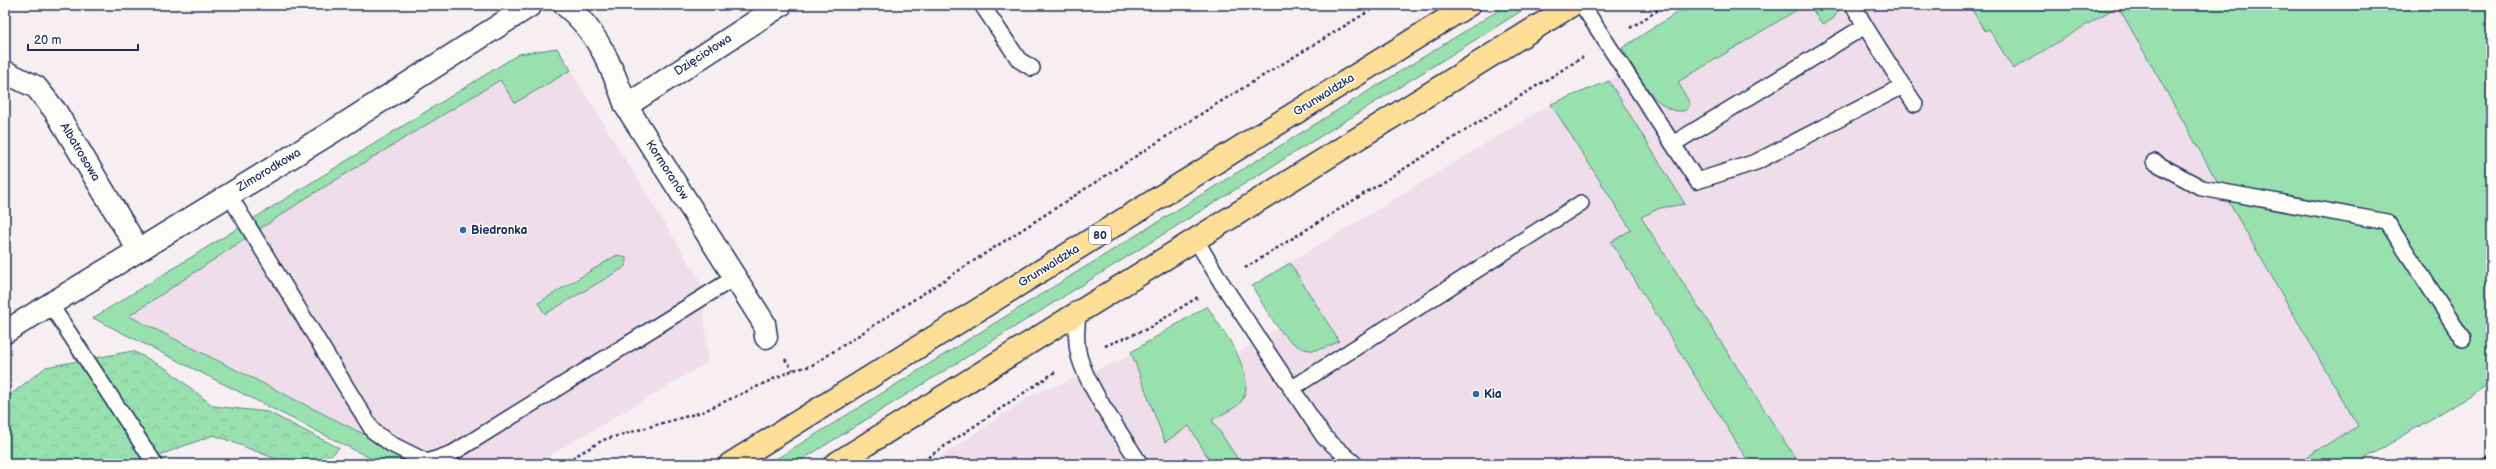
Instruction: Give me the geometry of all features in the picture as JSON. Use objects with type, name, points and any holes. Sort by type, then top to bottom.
[{"type":"main road","name":"Grunwaldzka","points":[[730,464],[1469,5]]},
{"type":"main road","points":[[835,464],[1572,5]]},
{"type":"street","name":"Zimorodkowa","points":[[5,332],[138,249],[339,128],[531,5]]},
{"type":"street","name":"Kormoranów","points":[[565,5],[574,12],[596,39],[614,73],[626,106],[764,323],[766,337]]},
{"type":"street","name":"Dzięciołowa","points":[[626,106],[781,5]]},
{"type":"street","name":"Albatrosowa","points":[[5,72],[36,87],[56,112],[138,249]]},
{"type":"lane","points":[[982,5],[1019,60],[1032,68]]},
{"type":"lane","points":[[1582,5],[1605,43],[1697,180],[1756,162],[1903,86]]},
{"type":"lane","points":[[1853,5],[1915,104]]},
{"type":"lane","points":[[1673,144],[1865,26]]},
{"type":"lane","points":[[2154,162],[2202,188],[2387,222],[2463,339]]},
{"type":"lane","points":[[229,194],[373,431],[392,444],[427,462],[453,453],[734,278]]},
{"type":"lane","points":[[1292,389],[1581,203]]},
{"type":"lane","points":[[1196,240],[1221,282],[1324,437],[1355,464]]},
{"type":"lane","points":[[50,304],[155,464]]},
{"type":"lane","points":[[1078,312],[1076,336],[1079,356],[1090,381],[1140,464]]},
{"type":"path","points":[[562,464],[603,440],[702,412],[793,370],[811,366],[1215,104],[1379,5]]},
{"type":"path","points":[[918,464],[1079,356],[1147,329],[1666,5]]},
{"type":"shaded area","points":[[1730,5],[2491,5],[2491,383],[2356,464],[930,464],[1032,395],[1152,348],[1180,389],[1296,317],[1269,275],[1551,104],[1609,81]]},
{"type":"shaded area","points":[[557,48],[702,284],[708,362],[535,464],[382,464],[93,318],[519,54]]},
{"type":"green space","points":[[1507,5],[1531,5],[795,464],[768,464]]},
{"type":"green space","points":[[1689,5],[1805,5],[1678,82],[1690,104],[1687,110],[1676,111],[1666,107],[1648,90],[1622,48]]},
{"type":"green space","points":[[1810,5],[1840,5],[1840,8],[1833,19],[1824,24],[1819,20]]},
{"type":"green space","points":[[1969,5],[2491,5],[2491,383],[2356,464],[2294,464],[2358,426],[2118,6],[2013,69],[1989,29],[1985,31]]},
{"type":"green space","points":[[557,48],[571,70],[515,103],[500,80],[308,197],[129,316],[423,464],[382,464],[93,318],[519,54]]},
{"type":"green space","points":[[1609,81],[1685,204],[1660,208],[1641,217],[1799,464],[1750,464],[1611,242],[1631,230],[1551,104]]},
{"type":"green space","points":[[617,255],[626,258],[626,265],[622,269],[545,314],[538,303]]},
{"type":"green space","points":[[1290,263],[1339,341],[1327,347],[1315,350],[1304,349],[1286,337],[1270,316],[1252,286]]},
{"type":"green space","points":[[1207,306],[1236,353],[1246,379],[1246,391],[1241,402],[1231,410],[1212,420],[1241,464],[1212,464],[1189,426],[1165,442],[1131,352]]},
{"type":"green space","points":[[133,351],[167,369],[213,406],[268,412],[339,448],[323,464],[289,464],[214,435],[135,464],[5,464],[5,399],[46,367]]},
{"type":"railway","points":[[2478,464],[2491,456]]},
{"type":"place","name":"Biedronka","points":[[463,230]]},
{"type":"place","name":"Kia","points":[[1476,394]]}]
